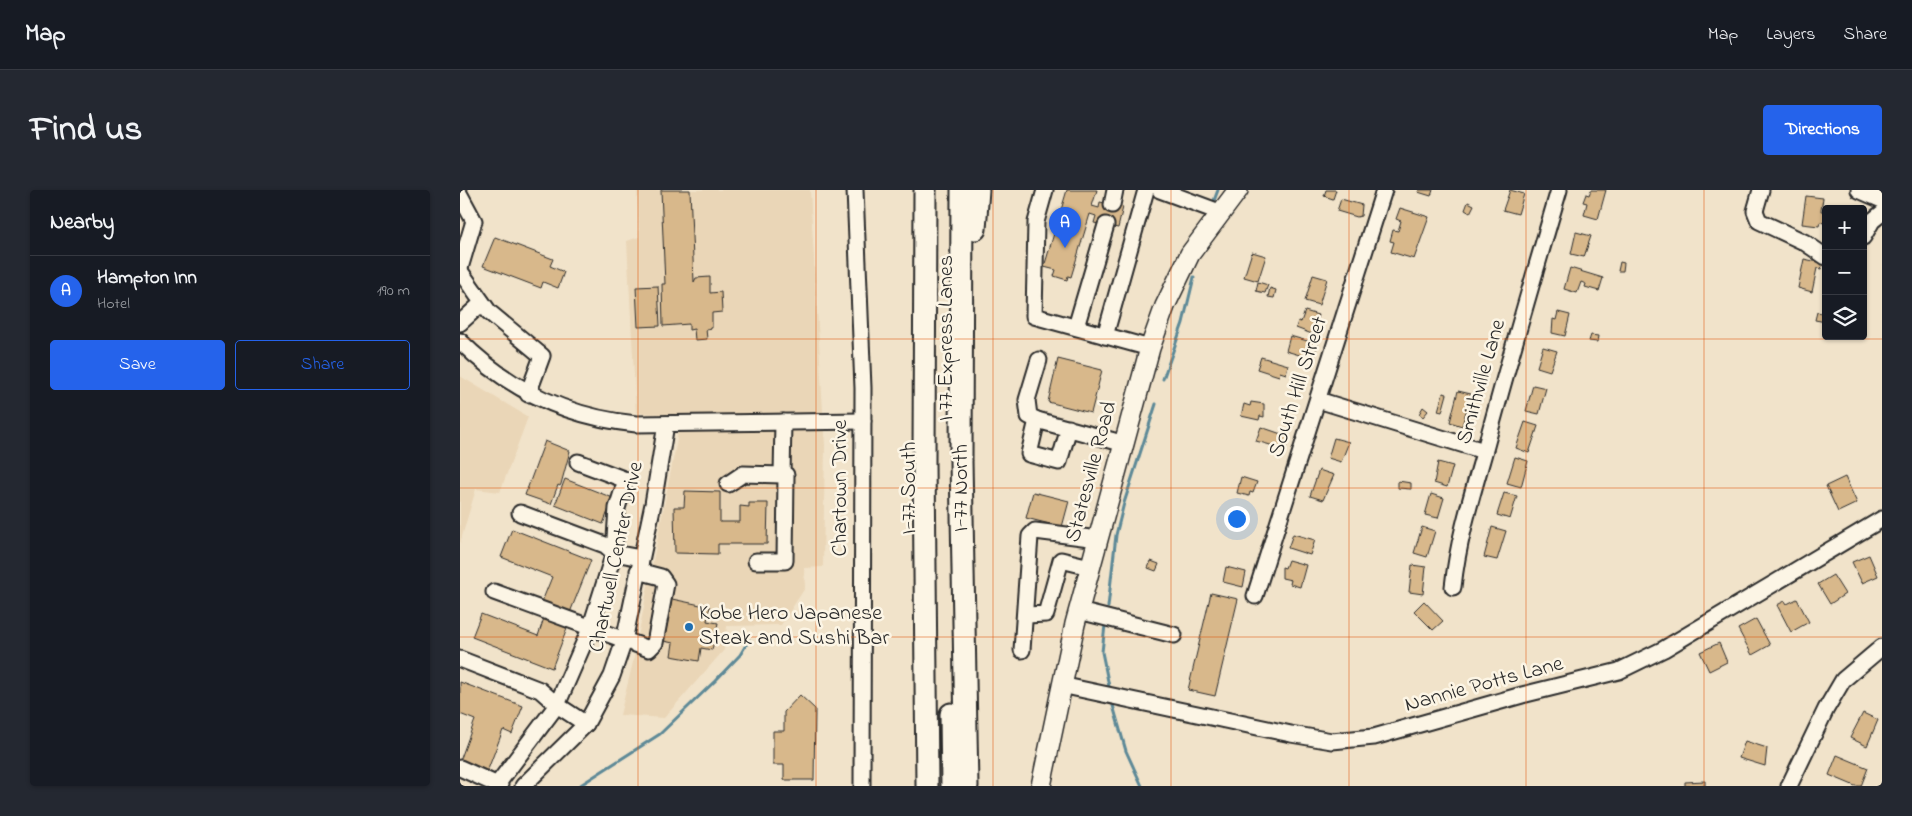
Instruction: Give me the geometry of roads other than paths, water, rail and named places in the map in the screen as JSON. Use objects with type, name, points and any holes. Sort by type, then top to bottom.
[{"type":"highway","name":"I-77 South","points":[[910,190],[913,786]]},
{"type":"highway","name":"I 77 Express Lanes","points":[[925,190],[924,462],[927,786]]},
{"type":"highway","name":"I 77 Express Lanes","points":[[948,190],[947,461],[952,786]]},
{"type":"highway","name":"I-77 North","points":[[962,190],[961,361],[967,786]]},
{"type":"highway","points":[[961,361],[978,190]]},
{"type":"main road","name":"Statesville Road","points":[[1041,786],[1061,685],[1079,611],[1150,348],[1165,306],[1190,254],[1238,190]]},
{"type":"street","name":"Chartown Drive","points":[[855,190],[861,311],[863,421],[862,786]]},
{"type":"street","points":[[1045,190],[1036,222],[1034,316],[1150,348]]},
{"type":"street","points":[[1104,336],[1146,190]]},
{"type":"street","points":[[1160,190],[1222,213]]},
{"type":"street","name":"South Hill Street","points":[[1255,596],[1384,190]]},
{"type":"street","name":"Smithville Lane","points":[[1453,586],[1456,561],[1484,451],[1559,190]]},
{"type":"street","points":[[1761,190],[1755,211],[1759,221],[1804,242],[1822,254]]},
{"type":"street","points":[[1859,190],[1882,200]]},
{"type":"street","points":[[460,195],[474,221],[460,270],[489,312],[542,356],[528,394]]},
{"type":"street","points":[[1867,230],[1872,221],[1882,213]]},
{"type":"street","points":[[1076,327],[1106,226]]},
{"type":"street","points":[[460,323],[482,303]]},
{"type":"street","points":[[460,341],[502,378],[528,394],[573,412],[605,420],[636,424],[863,421]]},
{"type":"street","points":[[1039,360],[1027,400],[1028,416],[1125,444]]},
{"type":"street","points":[[1318,400],[1484,451]]},
{"type":"street","points":[[1037,420],[1028,454],[1059,462],[1069,428]]},
{"type":"street","points":[[782,475],[783,422]]},
{"type":"street","name":"Chartwell Center Drive","points":[[523,786],[586,724],[612,676],[624,641],[653,504],[666,424]]},
{"type":"street","points":[[460,768],[498,785],[557,705],[590,629],[614,553],[617,508],[626,480],[578,462]]},
{"type":"street","points":[[728,484],[742,474],[786,475],[785,561],[756,561]]},
{"type":"street","points":[[494,592],[590,629],[649,649],[655,643],[666,584],[661,577],[640,564],[614,553],[605,545],[520,513]]},
{"type":"street","name":"Nannie Potts Lane","points":[[1061,685],[1332,741],[1374,737],[1522,695],[1619,671],[1664,649],[1882,519]]},
{"type":"street","points":[[1022,650],[1027,615],[1030,536],[1036,531],[1098,539]]},
{"type":"street","points":[[1027,615],[1046,614],[1061,560],[1090,567]]},
{"type":"street","points":[[1079,611],[1174,635]]},
{"type":"street","points":[[1789,786],[1826,709],[1843,680],[1882,647]]},
{"type":"street","points":[[460,659],[540,690],[557,705],[586,724]]},
{"type":"waterway","points":[[1212,206],[1218,190]]},
{"type":"waterway","points":[[1163,379],[1183,323],[1194,277]]},
{"type":"waterway","points":[[1108,607],[1116,535],[1124,503],[1156,404]]},
{"type":"waterway","points":[[1105,625],[1102,652],[1110,691]]},
{"type":"waterway","points":[[579,786],[660,734],[740,655],[749,640]]},
{"type":"waterway","points":[[1112,702],[1126,751],[1142,786]]},
{"type":"place","name":"Hampton Inn","points":[[1065,248]]},
{"type":"place","name":"Kobe Hero Japanese Steak and Sushi Bar","points":[[689,627]]}]
